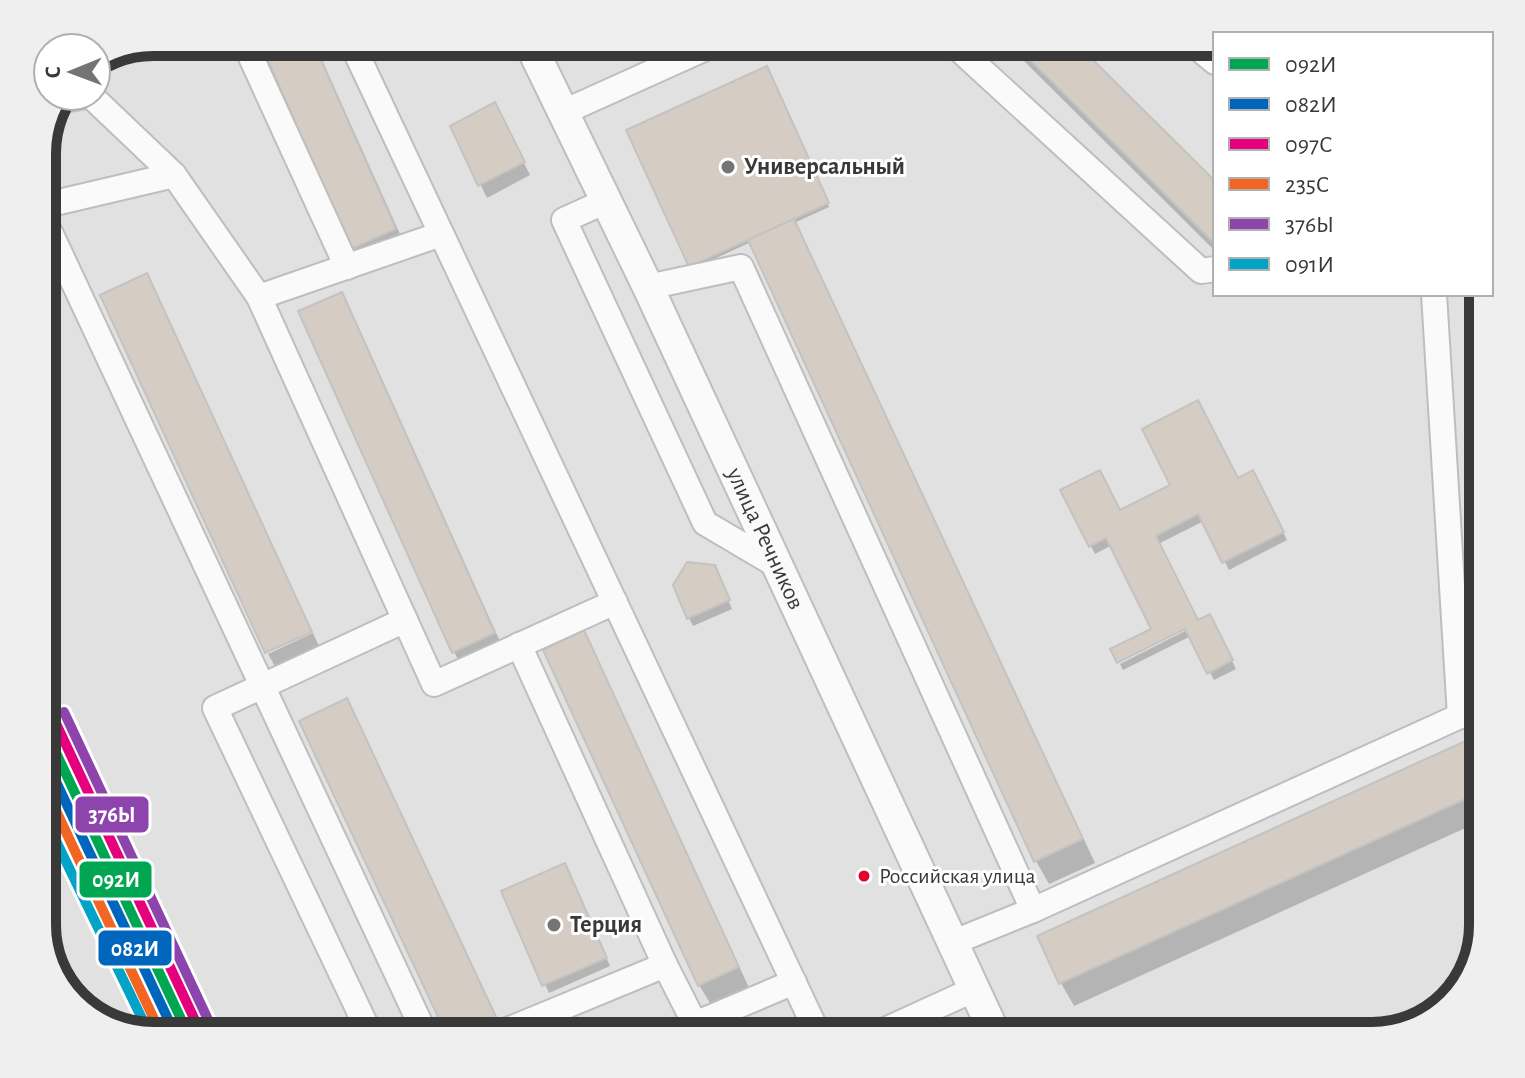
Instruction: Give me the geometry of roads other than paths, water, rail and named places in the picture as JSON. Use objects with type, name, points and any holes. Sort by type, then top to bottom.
[{"type":"street","points":[[250,56],[347,267]]},
{"type":"street","points":[[358,56],[813,1022]]},
{"type":"street","name":"улица Речников","points":[[536,56],[648,287],[990,1022]]},
{"type":"street","points":[[565,114],[688,56]]},
{"type":"street","points":[[966,56],[1201,271],[1213,269]]},
{"type":"street","points":[[105,112],[174,175],[259,297],[434,684],[615,602]]},
{"type":"street","points":[[56,203],[174,175]]},
{"type":"street","points":[[606,201],[564,220],[705,523],[778,566]]},
{"type":"street","points":[[259,297],[441,234]]},
{"type":"street","points":[[56,245],[419,1022]]},
{"type":"street","points":[[648,287],[741,267],[1033,910]]},
{"type":"street","points":[[1434,296],[1469,679]]},
{"type":"street","points":[[364,1022],[215,708],[405,620]]},
{"type":"street","points":[[519,645],[694,1022]]},
{"type":"street","points":[[954,942],[1033,910],[1469,713]]},
{"type":"street","points":[[527,1022],[665,965]]},
{"type":"street","points":[[700,1022],[794,982]]},
{"type":"street","points":[[903,1022],[975,989]]},
{"type":"railway","points":[[56,794],[164,1022]]},
{"type":"place","name":"Универсальный","points":[[728,167]]},
{"type":"place","name":"Российская улица","points":[[864,876]]},
{"type":"place","name":"Терция","points":[[554,925]]}]
